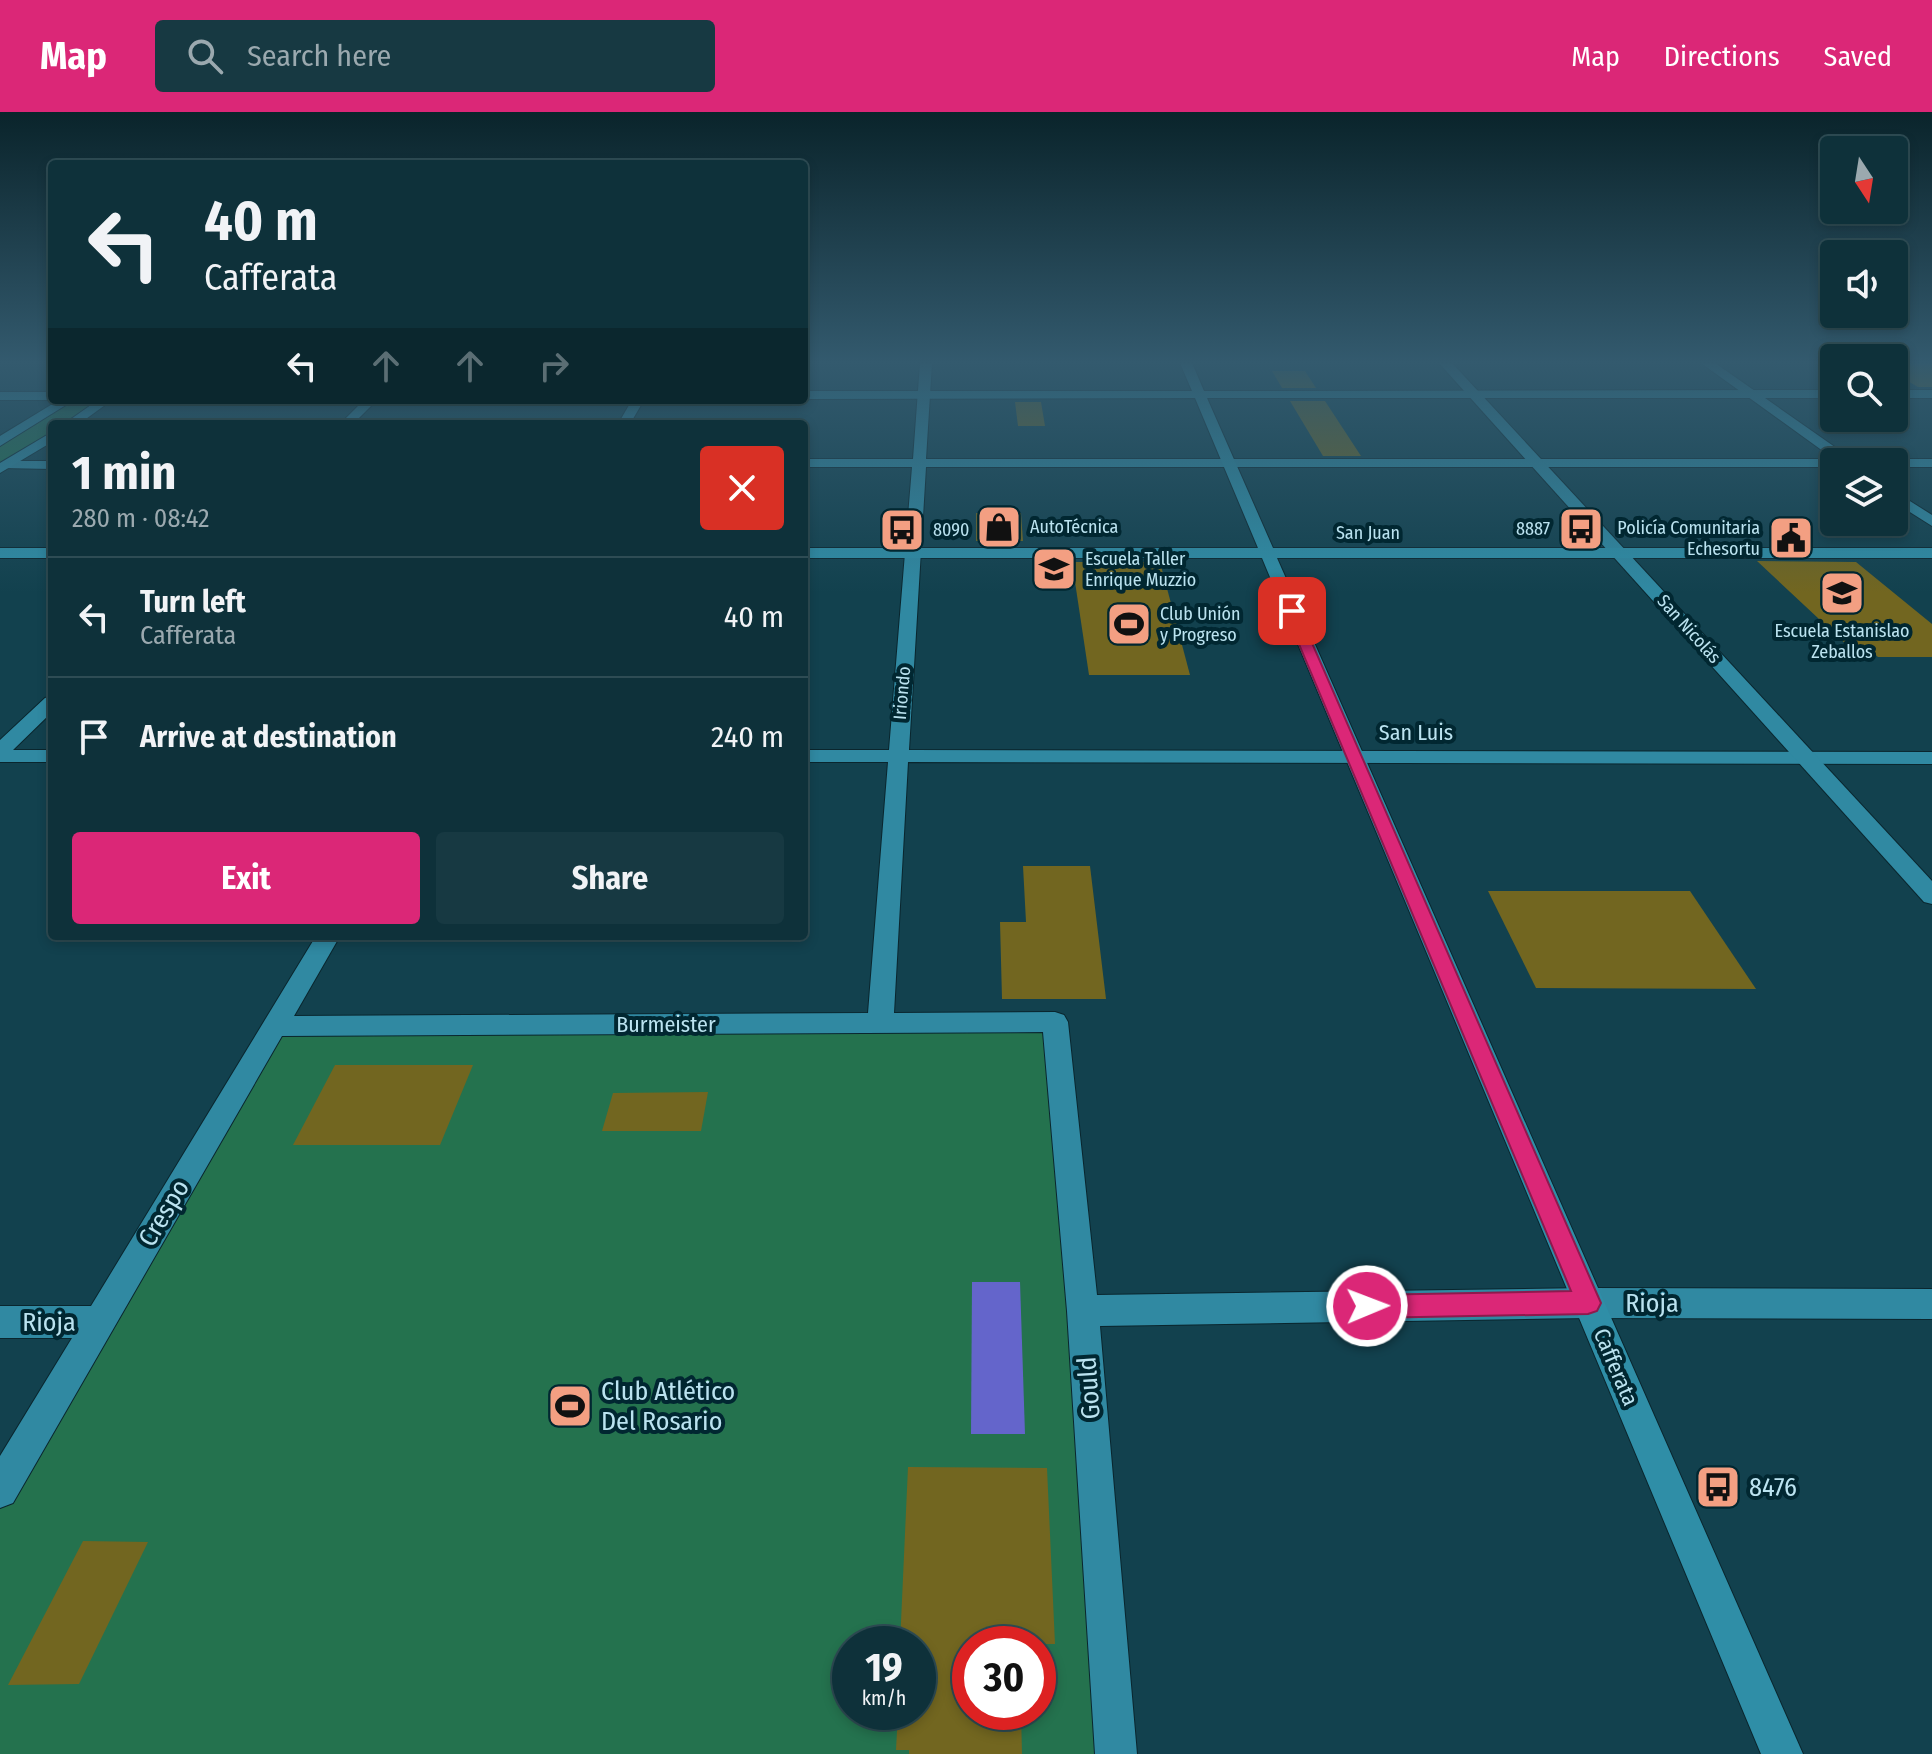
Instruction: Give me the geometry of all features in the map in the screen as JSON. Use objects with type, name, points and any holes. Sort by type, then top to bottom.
[{"type":"main road","points":[[3,467],[46,440]]},
{"type":"main road","name":"Cafferata","points":[[1218,440],[1782,1754]]},
{"type":"main road","points":[[0,553],[48,553]]},
{"type":"main road","name":"San Juan","points":[[808,553],[1932,553]]},
{"type":"street","name":"Iriondo","points":[[880,1023],[896,756],[921,440]]},
{"type":"street","name":"San Nicolás","points":[[1515,440],[1932,896]]},
{"type":"street","points":[[808,463],[1820,463]]},
{"type":"street","points":[[1908,463],[1932,463]]},
{"type":"street","points":[[3,467],[48,465]]},
{"type":"street","points":[[1908,505],[1932,522]]},
{"type":"street","points":[[0,753],[48,706]]},
{"type":"street","points":[[0,753],[48,756]]},
{"type":"street","name":"San Luis","points":[[808,756],[1932,758]]},
{"type":"street","name":"Crespo","points":[[0,1490],[278,1026],[326,940]]},
{"type":"street","name":"Burmeister","points":[[278,1026],[1055,1022]]},
{"type":"street","name":"Gould","points":[[1055,1022],[1083,1311],[1116,1754]]},
{"type":"street","name":"Rioja","points":[[1083,1311],[1588,1303],[1932,1304]]},
{"type":"street","name":"Rioja","points":[[0,1322],[98,1322]]},
{"type":"green space","points":[[4,440],[46,440],[0,469],[0,442]]},
{"type":"green space","name":"Club Atlético Del Rosario","points":[[1055,1022],[1116,1754],[0,1754],[0,1490],[278,1026]]},
{"type":"shaded area","points":[[972,1282],[1020,1282],[1025,1434],[971,1434]]},
{"type":"building","points":[[1313,440],[1350,440],[1361,456],[1323,456]]},
{"type":"building","name":"AutoTécnica","points":[[976,513],[1021,513],[1023,541],[976,541]]},
{"type":"building","name":"Escuela Estanislao Zeballos","points":[[1757,561],[1856,562],[1932,624],[1932,657],[1878,657],[1866,647],[1849,647]]},
{"type":"building","name":"Club Unión y Progreso","points":[[1072,562],[1160,562],[1190,675],[1089,675]]},
{"type":"building","points":[[1023,866],[1090,866],[1106,999],[1002,999],[1000,922],[1026,922]]},
{"type":"building","points":[[1488,891],[1690,891],[1756,989],[1536,988]]},
{"type":"building","points":[[335,1065],[473,1065],[440,1145],[293,1145]]},
{"type":"building","points":[[708,1092],[701,1131],[602,1131],[613,1093]]},
{"type":"building","points":[[908,1467],[1047,1468],[1054,1626],[952,1626],[952,1730],[1021,1730],[1022,1754],[909,1754],[909,1750],[896,1750],[897,1730],[936,1730],[936,1626],[901,1626]]},
{"type":"building","points":[[83,1541],[148,1542],[79,1684],[8,1685]]},
{"type":"place","name":"AutoTécnica","points":[[999,527]]},
{"type":"place","name":"8887","points":[[1581,529]]},
{"type":"place","name":"8090","points":[[902,530]]},
{"type":"place","name":"Policía Comunitaria Echesortu","points":[[1791,538]]},
{"type":"place","name":"Escuela Taller Enrique Muzzio","points":[[1054,569]]},
{"type":"place","name":"Escuela Estanislao Zeballos","points":[[1842,593]]},
{"type":"place","name":"Club Unión y Progreso","points":[[1129,624]]},
{"type":"place","name":"Club Atlético Del Rosario","points":[[570,1406]]},
{"type":"place","name":"8476","points":[[1718,1487]]},
{"type":"route","points":[[1292,611],[1588,1303],[1367,1306]]}]
